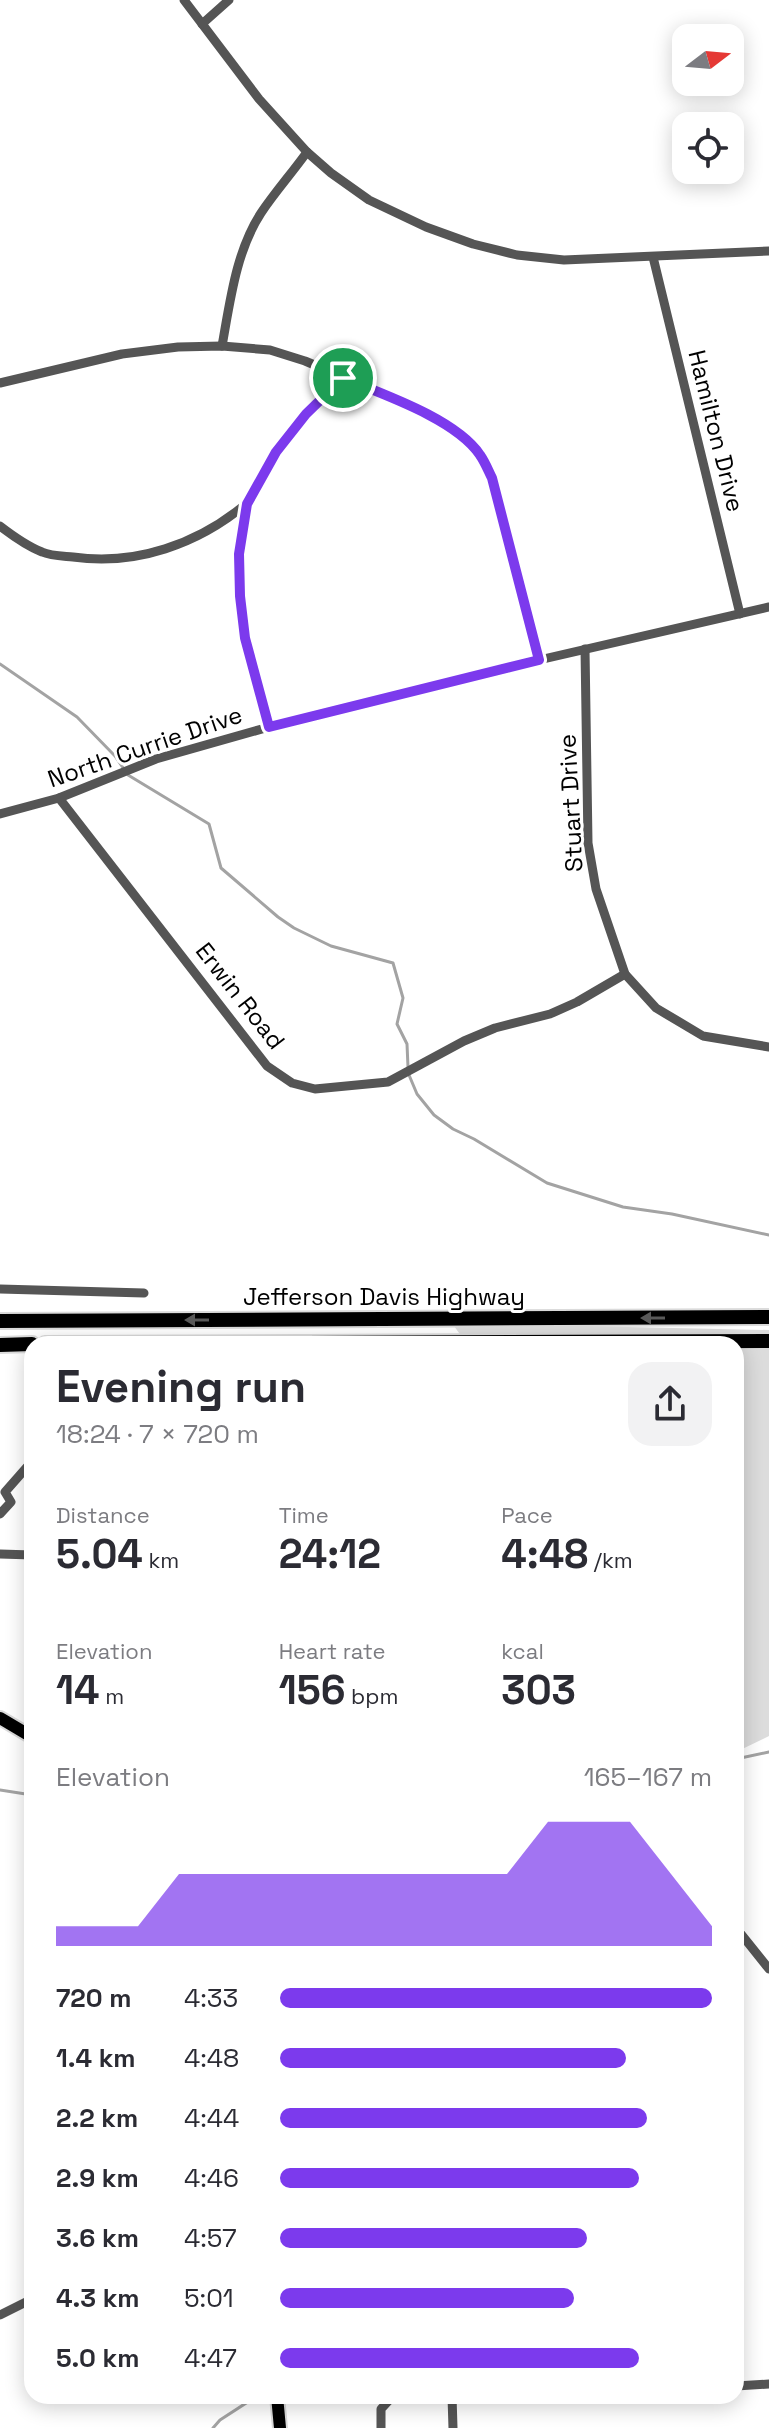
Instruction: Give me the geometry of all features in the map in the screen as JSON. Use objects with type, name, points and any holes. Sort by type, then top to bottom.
[{"type":"highway","name":"Jefferson Davis Highway","points":[[0,1321],[769,1317]]},
{"type":"highway","name":"Jefferson Davis Highway","points":[[744,1341],[769,1341]]},
{"type":"highway","points":[[0,1345],[24,1344]]},
{"type":"main road","points":[[0,1718],[24,1732]]},
{"type":"main road","points":[[278,2404],[280,2428]]},
{"type":"street","points":[[184,0],[259,99],[307,152],[369,200],[426,227],[473,244],[517,255],[564,260],[769,251]]},
{"type":"street","points":[[202,24],[229,0]]},
{"type":"street","points":[[222,346],[234,283],[260,215],[307,152]]},
{"type":"street","name":"Hamilton Drive","points":[[653,257],[740,614]]},
{"type":"street","points":[[0,383],[122,354],[178,347],[222,346],[270,350],[305,361],[410,405],[463,438],[479,453],[492,478],[539,660]]},
{"type":"street","points":[[269,727],[245,638],[240,596],[239,554],[247,504],[276,452],[306,414],[343,378]]},
{"type":"street","points":[[0,526],[12,536],[45,553],[94,560],[134,557],[168,549],[224,523],[247,504]]},
{"type":"street","name":"North Currie Drive","points":[[0,814],[59,798],[156,759],[269,727],[769,607]]},
{"type":"street","name":"Stuart Drive","points":[[585,649],[588,843],[596,889],[625,974],[656,1008],[703,1036],[769,1047]]},
{"type":"street","name":"Erwin Road","points":[[59,798],[267,1066],[292,1083],[315,1089],[388,1082],[464,1041],[495,1028],[550,1014],[625,974]]},
{"type":"street","points":[[0,1289],[144,1293]]},
{"type":"street","points":[[0,1514],[11,1502],[5,1492],[24,1470]]},
{"type":"street","points":[[0,1554],[24,1555]]},
{"type":"street","points":[[744,1938],[769,1969]]},
{"type":"street","points":[[0,2315],[24,2303]]},
{"type":"street","points":[[744,2386],[769,2384]]},
{"type":"street","points":[[381,2428],[381,2409],[386,2404]]},
{"type":"street","points":[[452,2404],[453,2428]]},
{"type":"shaded area","points":[[454,1326],[769,1330],[769,1736],[744,1748],[744,1336],[461,1336]]},
{"type":"waterway","points":[[0,664],[77,717],[115,756],[128,775],[209,824],[221,868],[278,917],[331,946],[393,963],[403,998],[397,1024],[407,1044],[408,1067]]},
{"type":"waterway","points":[[409,1075],[417,1094],[434,1115],[547,1183],[623,1207],[769,1235]]},
{"type":"waterway","points":[[744,1757],[769,1752]]},
{"type":"waterway","points":[[0,1790],[24,1794]]},
{"type":"waterway","points":[[213,2428],[245,2404]]},
{"type":"route","points":[[343,378],[410,405],[463,438],[479,453],[492,478],[539,660],[269,727],[245,638],[240,596],[239,554],[247,504],[276,452],[306,414],[343,378]]}]
